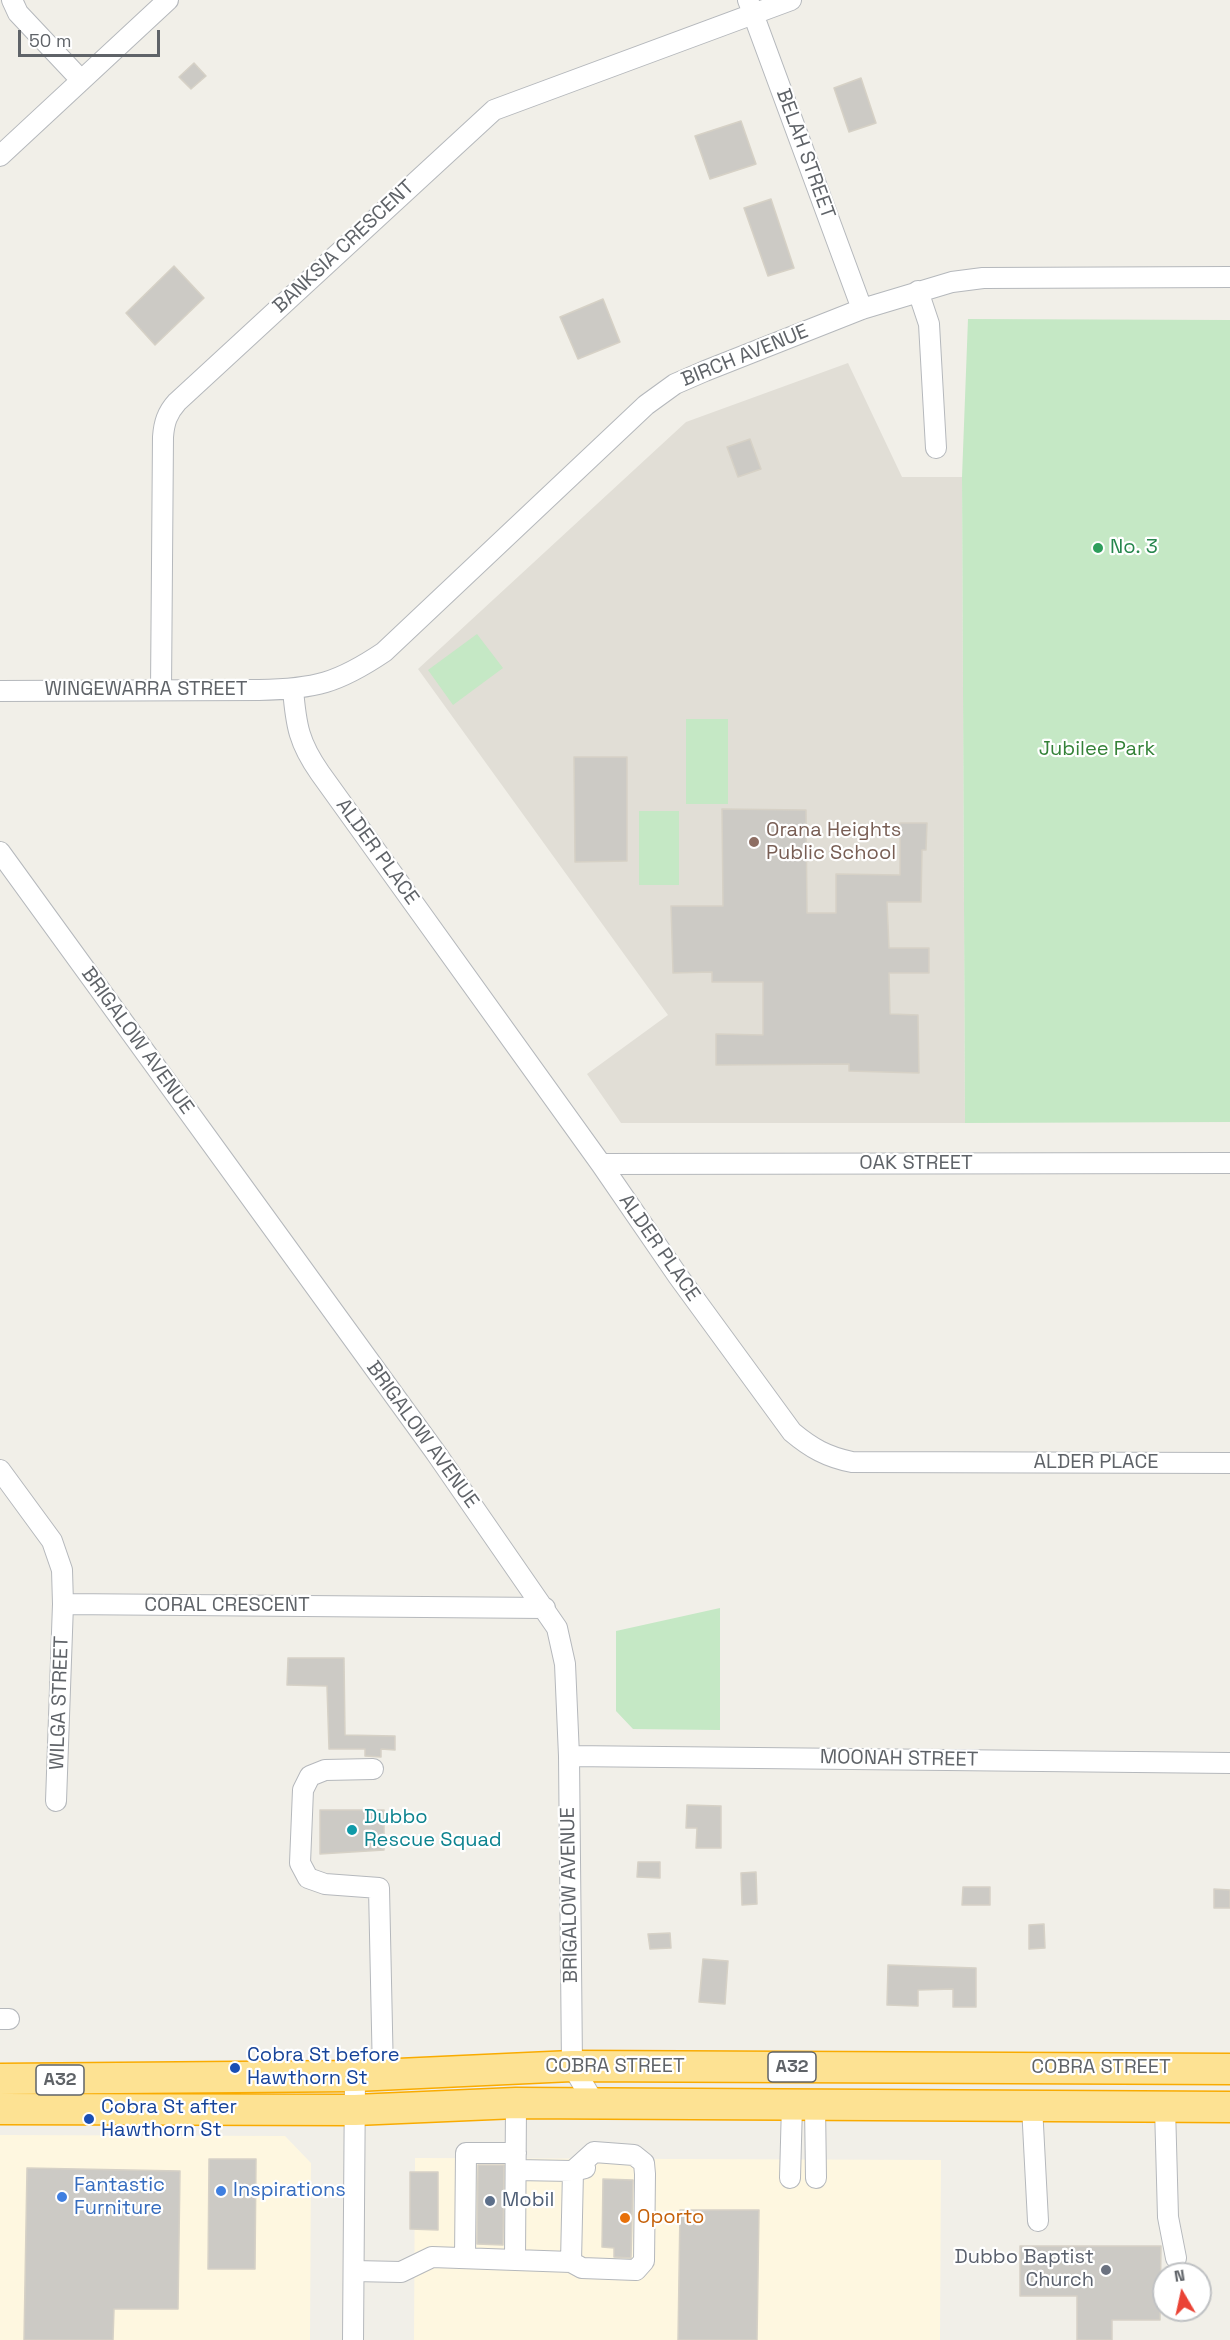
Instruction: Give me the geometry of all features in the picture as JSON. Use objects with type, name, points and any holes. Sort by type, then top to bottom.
[{"type":"highway","name":"COBRA STREET","points":[[0,2079],[369,2076],[572,2066],[1230,2069]]},
{"type":"highway","name":"COBRA STREET","points":[[0,2109],[355,2110],[516,2103],[1230,2107]]},
{"type":"street","points":[[12,0],[18,13],[81,80]]},
{"type":"street","points":[[0,156],[168,0]]},
{"type":"street","name":"BANKSIA CRESCENT","points":[[161,690],[163,437],[169,411],[177,402],[494,110],[750,7],[791,0]]},
{"type":"street","name":"BELAH STREET","points":[[750,7],[862,309]]},
{"type":"street","name":"BIRCH AVENUE","points":[[293,689],[325,683],[354,672],[384,652],[646,405],[675,384],[862,309],[952,282],[983,279],[1230,277]]},
{"type":"street","points":[[918,291],[929,324],[936,448]]},
{"type":"street","name":"WINGEWARRA STREET","points":[[0,691],[293,689]]},
{"type":"street","name":"ALDER PLACE","points":[[293,689],[296,726],[306,753],[601,1164],[678,1276],[792,1432],[810,1447],[829,1457],[852,1462],[1230,1463]]},
{"type":"street","name":"BRIGALOW AVENUE","points":[[0,852],[436,1453],[557,1628],[565,1664],[569,1756],[572,2066]]},
{"type":"street","name":"OAK STREET","points":[[601,1164],[1230,1163]]},
{"type":"street","points":[[0,1470],[52,1541],[62,1570],[63,1605]]},
{"type":"street","name":"CORAL CRESCENT","points":[[63,1605],[545,1608]]},
{"type":"street","name":"WILGA STREET","points":[[56,1801],[63,1605]]},
{"type":"street","name":"MOONAH STREET","points":[[569,1756],[1230,1762]]},
{"type":"street","points":[[354,2340],[355,2110],[369,2076],[379,1888],[325,1884],[308,1878],[300,1863],[303,1790],[310,1776],[325,1770],[374,1770]]},
{"type":"street","points":[[572,2066],[595,2104]]},
{"type":"street","points":[[515,2260],[516,2103]]},
{"type":"street","points":[[790,2178],[803,2105]]},
{"type":"street","points":[[803,2105],[816,2178]]},
{"type":"street","points":[[1032,2106],[1038,2221]]},
{"type":"street","points":[[1165,2107],[1168,2217],[1176,2258]]},
{"type":"street","points":[[354,2271],[401,2272],[432,2257],[571,2262],[582,2268],[636,2270],[644,2261],[645,2174],[634,2168],[594,2166],[573,2171],[466,2153],[465,2258]]},
{"type":"street","points":[[571,2262],[573,2171]]},
{"type":"shaded area","name":"Orana Heights Public School","points":[[848,363],[902,477],[962,477],[965,1123],[621,1123],[587,1074],[668,1015],[418,669],[686,422]]},
{"type":"shaded area","points":[[0,2135],[285,2136],[311,2163],[310,2340],[0,2340]]},
{"type":"shaded area","points":[[415,2158],[941,2160],[940,2340],[414,2340]]},
{"type":"green space","name":"Jubilee Park","points":[[968,319],[1230,320],[1230,1122],[965,1123],[962,477]]},
{"type":"green space","points":[[477,634],[503,668],[453,705],[428,670]]},
{"type":"green space","points":[[686,719],[728,719],[728,804],[686,804]]},
{"type":"green space","points":[[639,811],[679,811],[679,885],[639,885]]},
{"type":"green space","points":[[720,1608],[720,1730],[633,1729],[616,1711],[616,1631]]},
{"type":"building","points":[[194,63],[206,76],[191,89],[179,77]]},
{"type":"building","points":[[861,78],[876,123],[849,132],[834,88]]},
{"type":"building","points":[[741,121],[756,164],[710,179],[695,136]]},
{"type":"building","points":[[771,199],[794,268],[768,276],[744,208]]},
{"type":"building","points":[[174,266],[204,298],[155,345],[126,313]]},
{"type":"building","points":[[603,299],[620,342],[578,359],[560,317]]},
{"type":"building","points":[[750,439],[761,469],[738,477],[727,447]]},
{"type":"building","points":[[574,757],[627,757],[627,861],[575,862]]},
{"type":"building","points":[[722,809],[806,810],[807,913],[836,913],[836,874],[900,875],[900,823],[927,823],[926,850],[922,850],[921,902],[887,902],[889,948],[929,948],[929,973],[889,973],[890,1014],[918,1015],[919,1073],[849,1071],[849,1064],[716,1065],[716,1034],[763,1035],[763,982],[712,982],[712,972],[673,973],[671,906],[723,906]]},
{"type":"building","points":[[288,1658],[344,1658],[345,1735],[395,1736],[395,1750],[381,1749],[381,1757],[365,1756],[365,1749],[329,1749],[327,1686],[287,1685]]},
{"type":"building","points":[[687,1805],[721,1806],[721,1848],[696,1848],[697,1828],[686,1828]]},
{"type":"building","name":"Dubbo Rescue Squad","points":[[320,1810],[384,1810],[384,1850],[320,1854]]},
{"type":"building","points":[[638,1862],[660,1862],[660,1878],[637,1877]]},
{"type":"building","points":[[756,1872],[757,1904],[742,1905],[741,1873]]},
{"type":"building","points":[[963,1887],[990,1887],[990,1905],[962,1905]]},
{"type":"building","points":[[1214,1889],[1230,1890],[1230,1908],[1214,1908]]},
{"type":"building","points":[[1044,1924],[1045,1948],[1029,1949],[1029,1925]]},
{"type":"building","points":[[670,1933],[671,1948],[650,1949],[648,1934]]},
{"type":"building","points":[[703,1959],[728,1961],[725,2004],[699,2002]]},
{"type":"building","points":[[888,1965],[976,1968],[976,2007],[953,2007],[953,1989],[918,1990],[918,2006],[887,2005]]},
{"type":"building","points":[[209,2159],[256,2159],[255,2269],[208,2269]]},
{"type":"building","name":"Mobil","points":[[478,2165],[504,2165],[503,2245],[477,2244]]},
{"type":"building","points":[[27,2168],[180,2171],[178,2309],[114,2309],[113,2340],[24,2340]]},
{"type":"building","points":[[410,2172],[438,2172],[438,2230],[410,2229]]},
{"type":"building","name":"Oporto","points":[[603,2179],[633,2180],[631,2258],[614,2257],[614,2248],[602,2247]]},
{"type":"building","points":[[680,2210],[759,2210],[757,2340],[678,2340]]},
{"type":"building","points":[[1020,2246],[1161,2246],[1161,2262],[1152,2262],[1152,2320],[1112,2320],[1112,2340],[1077,2340],[1077,2296],[1020,2296]]},
{"type":"place","name":"No. 3","points":[[1098,548]]},
{"type":"place","name":"Orana Heights Public School","points":[[754,842]]},
{"type":"place","name":"Dubbo Rescue Squad","points":[[352,1830]]},
{"type":"place","name":"Cobra St before Hawthorn St","points":[[235,2068]]},
{"type":"place","name":"Cobra St after Hawthorn St","points":[[89,2119]]},
{"type":"place","name":"Inspirations","points":[[221,2191]]},
{"type":"place","name":"Fantastic Furniture","points":[[62,2197]]},
{"type":"place","name":"Mobil","points":[[490,2201]]},
{"type":"place","name":"Oporto","points":[[625,2218]]},
{"type":"place","name":"Dubbo Baptist Church","points":[[1106,2270]]}]
